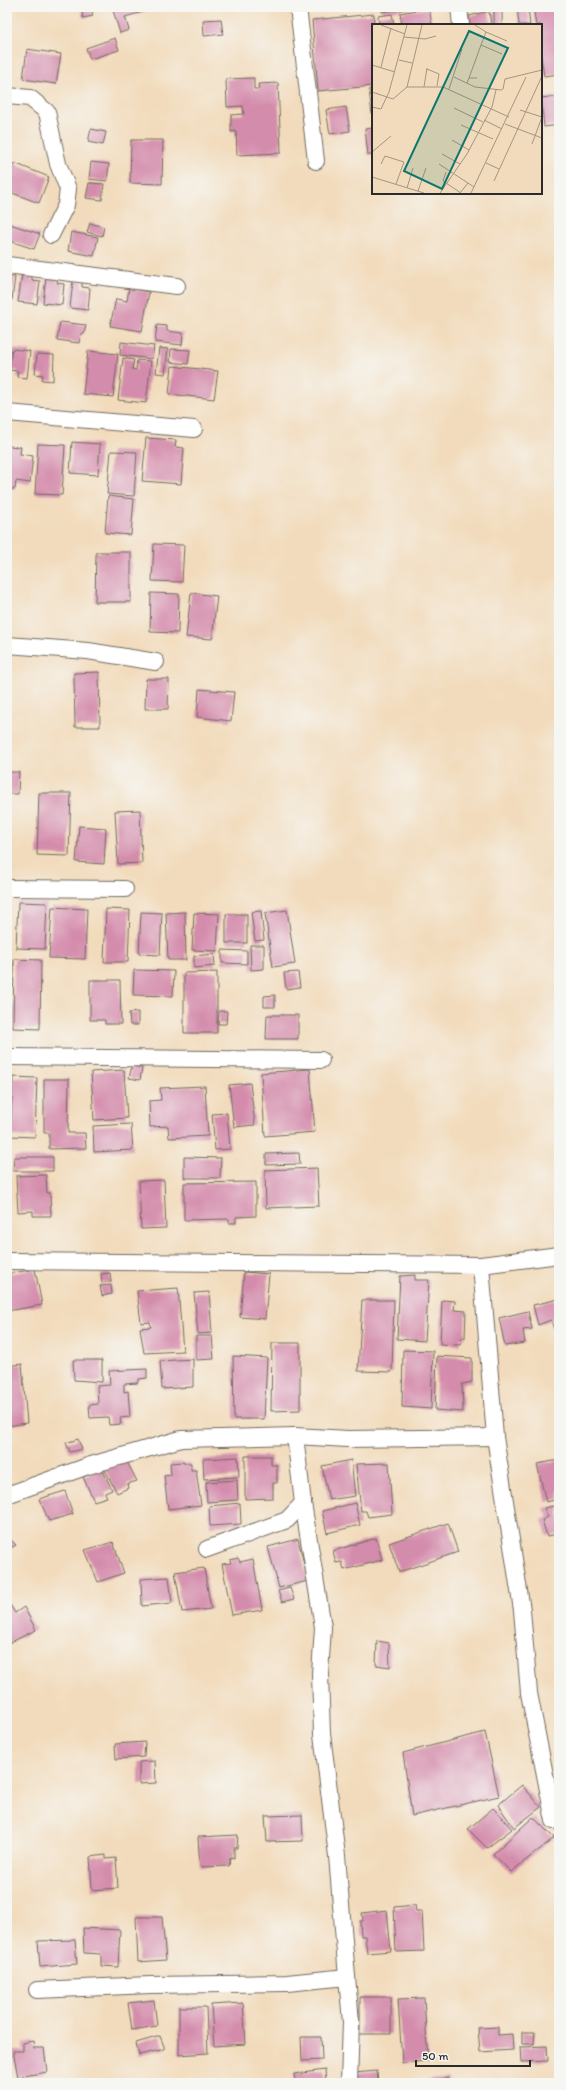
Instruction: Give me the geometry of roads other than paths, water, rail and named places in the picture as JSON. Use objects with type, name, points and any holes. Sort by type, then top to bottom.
[{"type":"street","points":[[298,7],[316,161]]},
{"type":"street","points":[[459,7],[460,24]]},
{"type":"street","points":[[7,96],[30,98],[47,112],[58,164],[68,189],[66,205],[51,235]]},
{"type":"street","points":[[7,265],[177,286]]},
{"type":"street","points":[[7,413],[194,429]]},
{"type":"street","points":[[7,646],[153,662]]},
{"type":"street","points":[[7,888],[125,889]]},
{"type":"street","points":[[7,1057],[321,1060]]},
{"type":"street","points":[[7,1261],[480,1266],[559,1255]]},
{"type":"street","points":[[480,1266],[495,1437],[522,1610],[530,1693],[554,1821]]},
{"type":"street","points":[[7,1494],[88,1466],[181,1439],[296,1436],[348,1439],[495,1437]]},
{"type":"street","points":[[296,1436],[303,1503],[323,1627],[320,1674],[322,1734],[337,1856],[348,1977],[351,2022],[349,2083]]},
{"type":"street","points":[[207,1549],[287,1520],[303,1503]]},
{"type":"street","points":[[37,1990],[150,1985],[287,1983],[348,1977]]}]
